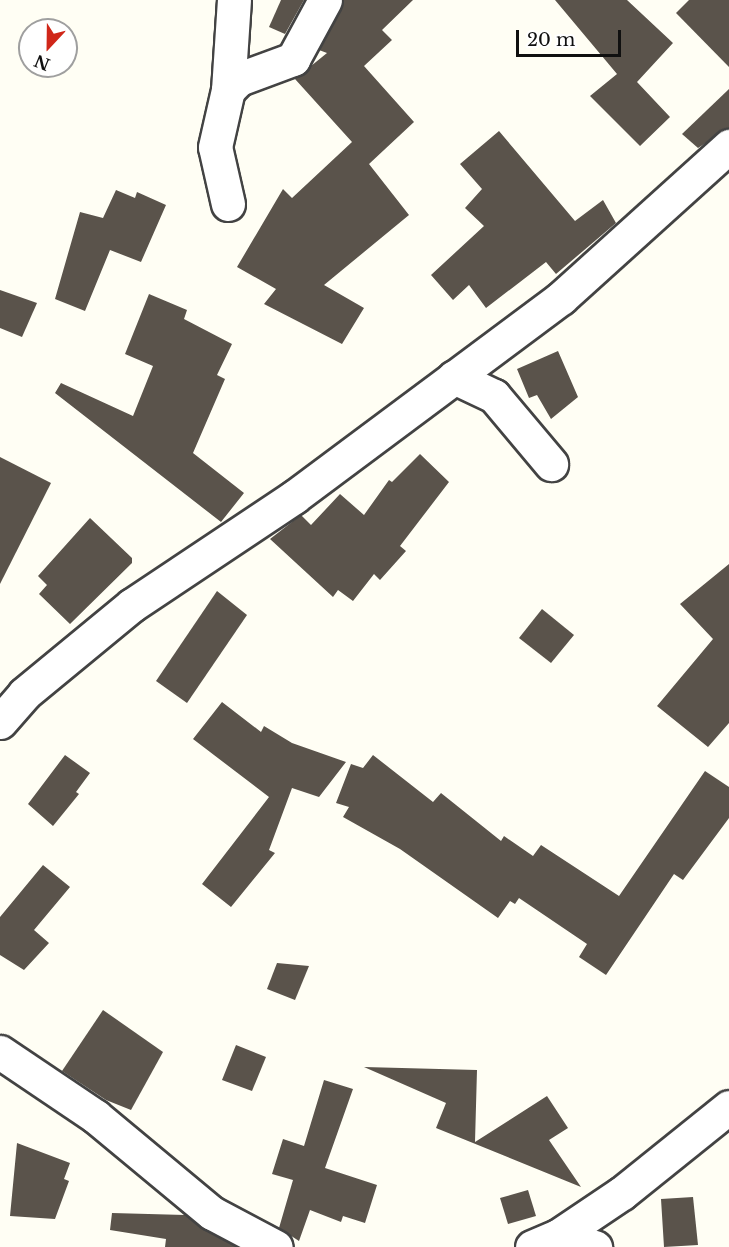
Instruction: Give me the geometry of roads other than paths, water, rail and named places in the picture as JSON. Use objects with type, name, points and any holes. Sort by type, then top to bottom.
[{"type":"street","points":[[228,204],[215,147],[228,90],[234,0]]},
{"type":"street","points":[[228,90],[239,80],[293,59],[325,0]]},
{"type":"street","points":[[0,722],[24,694],[132,605],[294,497],[561,298],[729,146]]},
{"type":"street","points":[[454,376],[494,396],[551,464]]},
{"type":"street","points":[[0,1052],[95,1116],[212,1213],[276,1247]]},
{"type":"street","points":[[545,1241],[631,1186],[729,1107]]},
{"type":"street","points":[[545,1241],[595,1247]]}]
